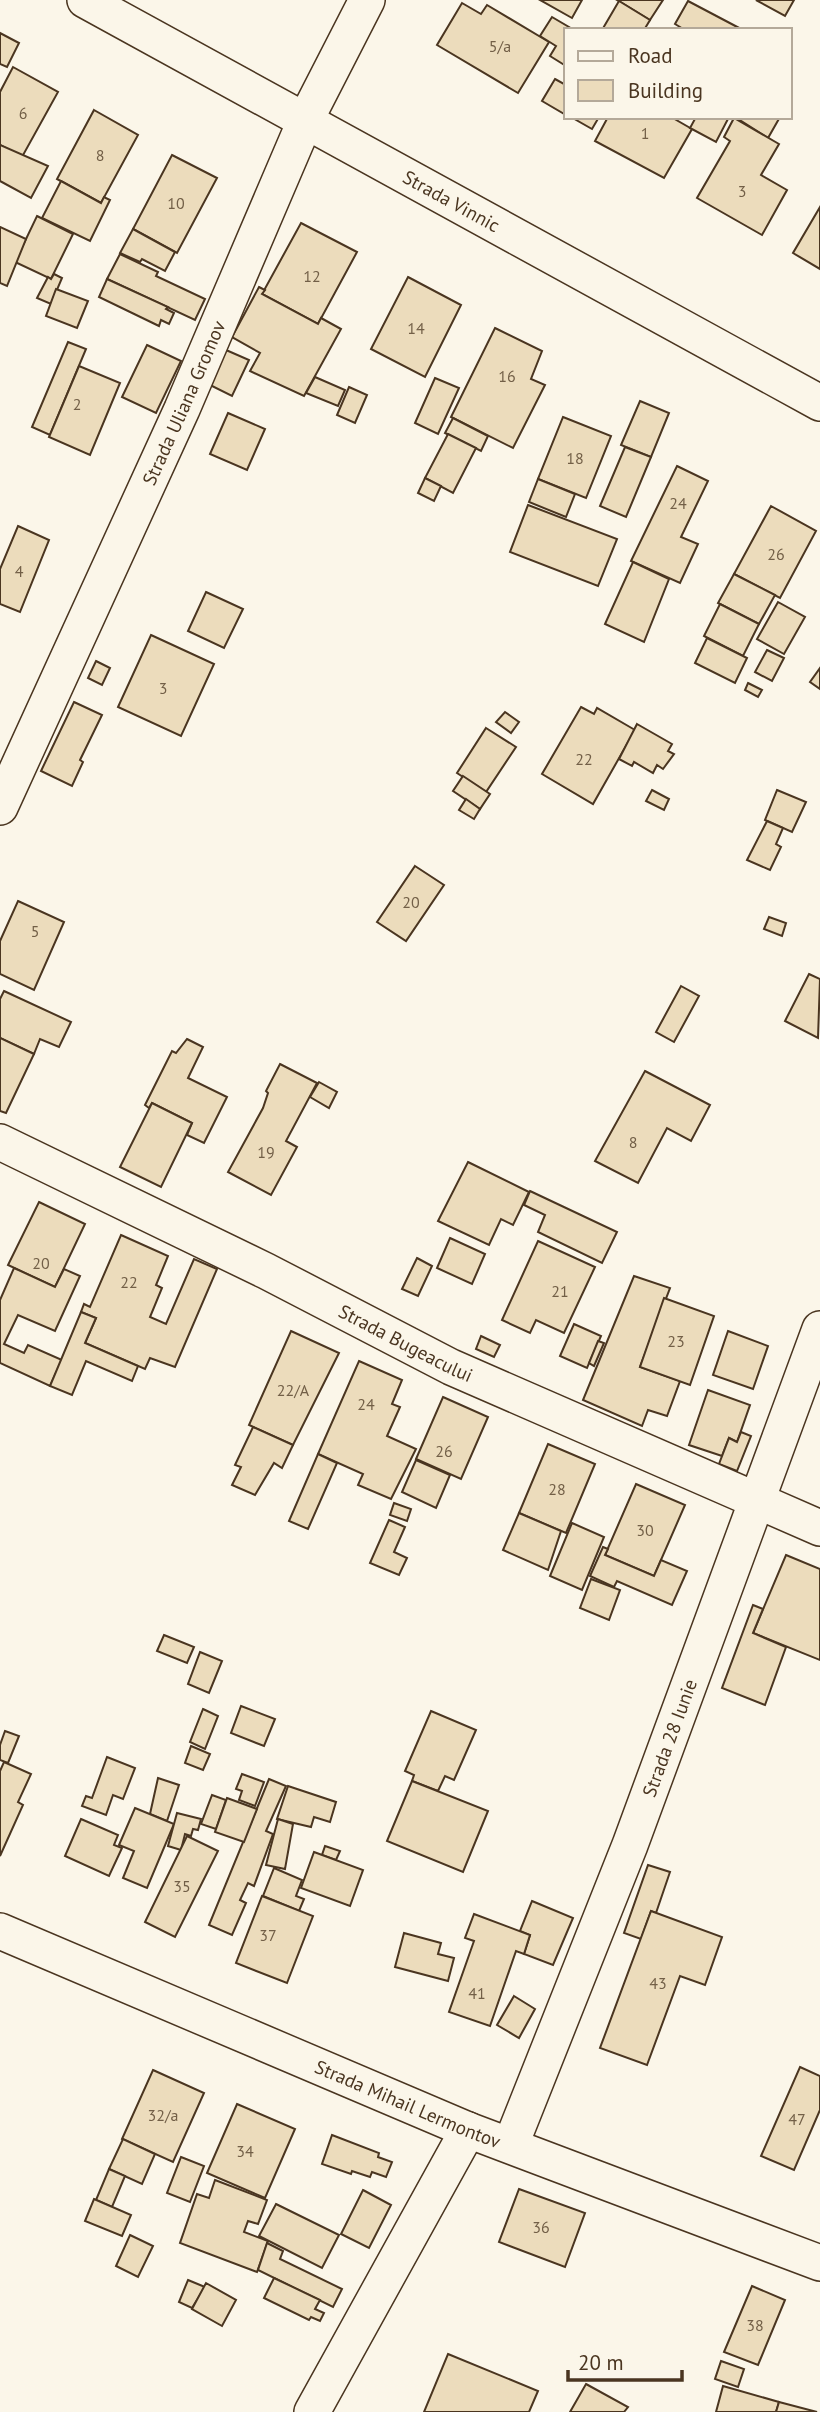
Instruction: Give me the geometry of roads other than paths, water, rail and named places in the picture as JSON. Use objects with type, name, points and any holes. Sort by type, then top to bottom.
[{"type":"street","name":"Strada Vinnic","points":[[85,0],[820,403]]},
{"type":"street","name":"Strada Uliana Gromov","points":[[0,807],[181,409],[306,119],[367,0]]},
{"type":"street","name":"Strada Bugeacului","points":[[0,1142],[266,1271],[451,1367],[757,1503],[820,1528]]},
{"type":"street","name":"Strada 28 Iunie","points":[[510,2144],[630,1846],[697,1657],[757,1503],[808,1355],[820,1329]]},
{"type":"street","name":"Strada Mihail Lermontov","points":[[0,1931],[468,2130],[820,2263]]},
{"type":"street","points":[[312,2412],[468,2130]]}]
